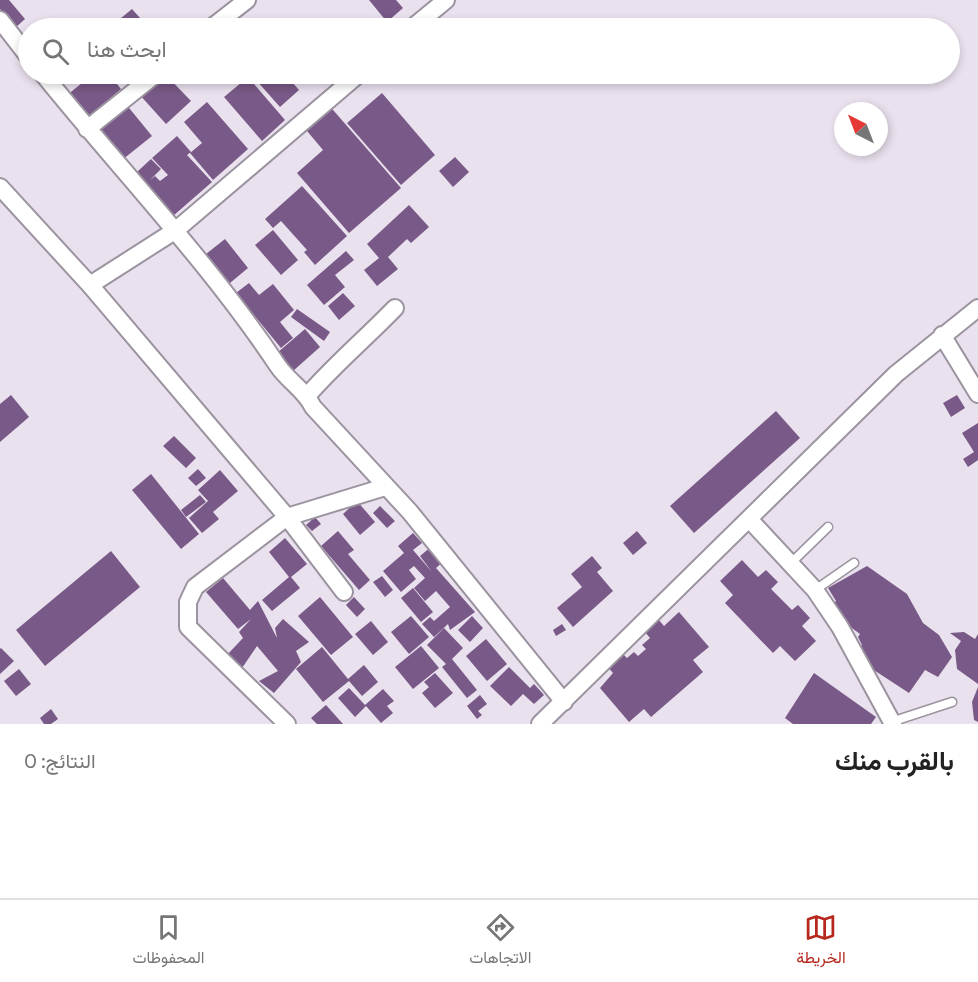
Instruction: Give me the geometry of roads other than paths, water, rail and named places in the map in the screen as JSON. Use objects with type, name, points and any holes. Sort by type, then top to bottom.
[{"type":"street","points":[[224,18],[247,0]]},
{"type":"street","points":[[424,18],[446,0]]},
{"type":"street","points":[[0,20],[18,43]]},
{"type":"street","points":[[51,84],[87,129],[176,230],[250,323],[284,375],[308,395],[313,407],[410,512],[564,702]]},
{"type":"street","points":[[87,129],[143,84]]},
{"type":"street","points":[[90,285],[176,230],[347,84]]},
{"type":"street","points":[[2,194],[90,285],[287,517],[344,592]]},
{"type":"street","points":[[308,395],[337,362],[364,340],[395,308]]},
{"type":"street","points":[[540,724],[896,374],[978,308]]},
{"type":"street","points":[[942,335],[978,394]]},
{"type":"street","points":[[287,724],[188,627],[188,602],[195,587],[287,517],[385,487]]},
{"type":"street","points":[[749,519],[816,590],[840,627],[892,723]]},
{"type":"lane","points":[[792,562],[828,527]]},
{"type":"lane","points":[[816,590],[854,562]]},
{"type":"lane","points":[[892,723],[952,702]]}]
